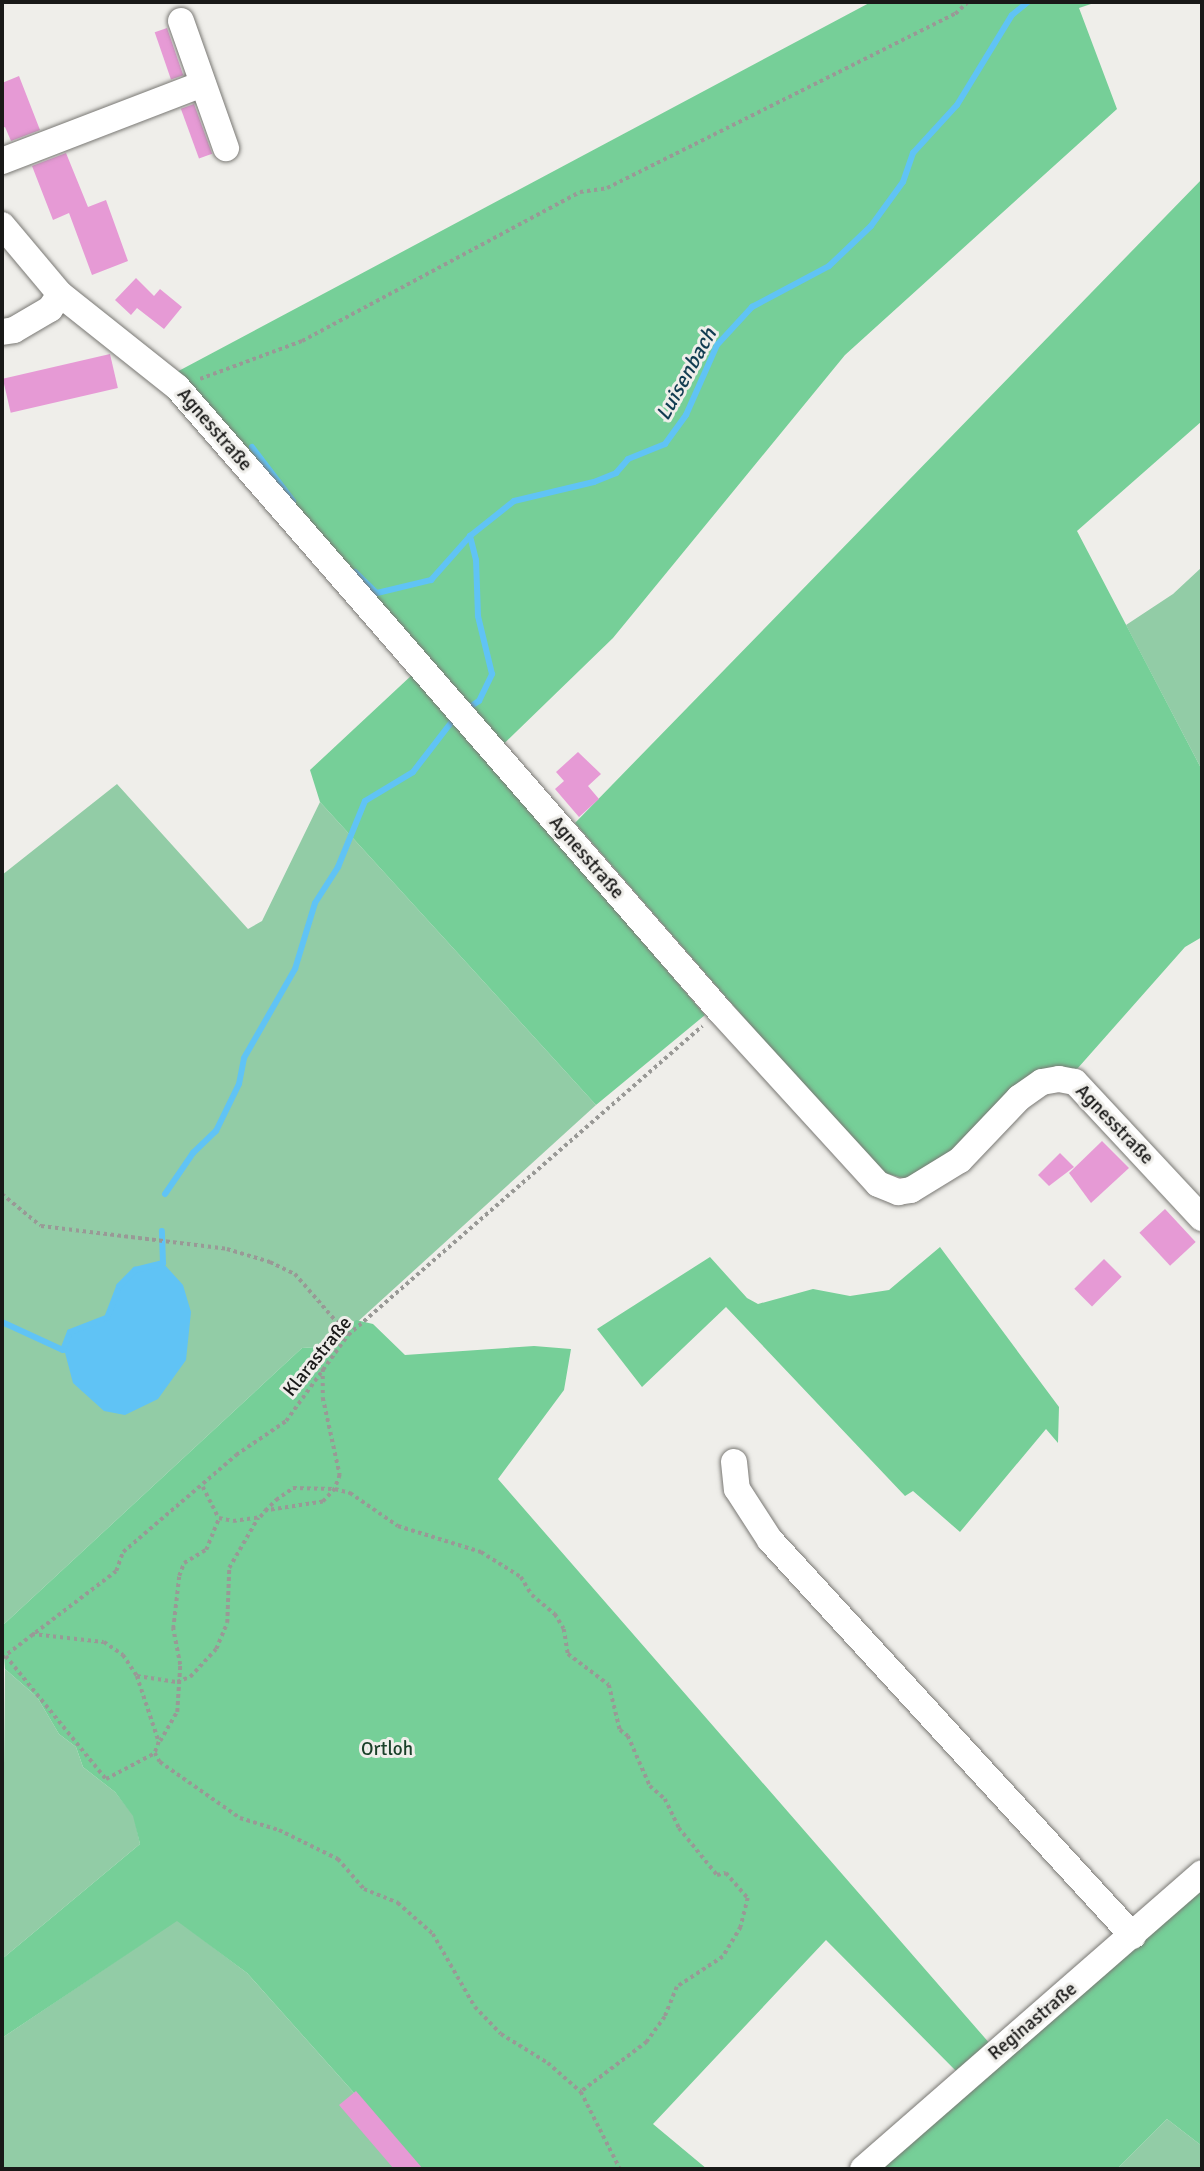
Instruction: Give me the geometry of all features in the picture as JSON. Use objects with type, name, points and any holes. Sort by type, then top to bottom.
[{"type":"street","points":[[181,21],[226,148]]},
{"type":"street","points":[[2,161],[203,83]]},
{"type":"street","name":"Agnesstraße","points":[[2,225],[60,294],[177,387],[720,1011],[878,1184],[898,1192],[912,1190],[960,1160],[1019,1098],[1042,1082],[1059,1079],[1075,1082],[1202,1218]]},
{"type":"street","points":[[2,332],[14,330],[50,309],[60,294]]},
{"type":"street","points":[[733,1462],[737,1489],[747,1510],[785,1557],[1133,1936]]},
{"type":"street","name":"Reginastraße","points":[[863,2169],[1202,1873]]},
{"type":"path","points":[[177,387],[302,341],[580,192],[607,188],[955,14],[968,2]]},
{"type":"path","name":"Klarastraße","points":[[4,1657],[116,1571],[123,1552],[202,1487],[236,1455],[286,1421],[348,1335],[720,1011]]},
{"type":"path","points":[[2,1194],[41,1226],[228,1250],[285,1269],[348,1335]]},
{"type":"path","points":[[265,1511],[323,1502],[335,1489],[340,1475],[323,1398],[323,1369]]},
{"type":"path","points":[[202,1487],[219,1518]]},
{"type":"path","points":[[137,1676],[180,1681],[190,1678],[216,1649],[227,1623],[229,1568],[260,1517],[293,1488],[335,1489],[350,1493],[398,1527],[481,1552],[521,1577],[532,1595],[555,1614],[564,1629],[568,1654],[609,1685],[620,1730],[628,1736],[650,1786],[665,1799],[680,1828],[717,1875],[726,1874],[748,1898],[741,1927],[723,1957],[677,1987],[665,2017],[647,2042],[582,2092]]},
{"type":"path","points":[[219,1518],[260,1517]]},
{"type":"path","points":[[4,1657],[106,1779],[155,1754],[177,1712],[180,1681],[178,1640],[173,1629],[179,1576],[184,1563],[206,1550],[219,1518]]},
{"type":"path","points":[[32,1634],[104,1642],[123,1655],[137,1676],[159,1742]]},
{"type":"path","points":[[155,1754],[160,1762],[240,1818],[279,1830],[338,1859],[364,1889],[398,1903],[433,1934],[464,1991],[501,2034],[548,2063],[582,2092],[620,2169]]},
{"type":"green space","points":[[871,2],[1097,2],[1079,8],[1117,109],[845,355],[613,638],[487,760],[705,1015],[596,1105],[320,802],[310,770],[413,674],[156,383]]},
{"type":"green space","points":[[1202,179],[1202,421],[1077,531],[1202,770],[1202,937],[1185,947],[1062,1086],[1047,1075],[925,1184],[877,1171],[575,823]]},
{"type":"green space","points":[[1202,567],[1202,770],[1126,625],[1173,594]]},
{"type":"green space","points":[[117,784],[248,929],[262,921],[320,802],[596,1105],[331,1346],[302,1348],[2,1626],[2,875]]},
{"type":"green space","points":[[940,1247],[1059,1407],[1058,1443],[1046,1429],[960,1532],[913,1491],[905,1496],[726,1307],[642,1387],[597,1329],[710,1257],[747,1298],[758,1304],[813,1289],[850,1296],[889,1290]]},
{"type":"green space","name":"Ortloh","points":[[356,1320],[373,1324],[405,1355],[534,1346],[571,1349],[564,1390],[498,1479],[991,2045],[959,2074],[826,1940],[653,2124],[707,2169],[422,2169],[247,1973],[177,1921],[2,2038],[2,1959],[140,1844],[133,1816],[115,1792],[83,1767],[76,1747],[59,1734],[37,1697],[5,1669],[2,1626],[302,1348],[331,1346]]},
{"type":"green space","points":[[5,1669],[37,1697],[59,1734],[76,1747],[83,1767],[115,1792],[134,1816],[140,1844],[2,1959]]},
{"type":"green space","points":[[1202,1878],[1202,2146],[1167,2119],[1117,2169],[869,2169]]},
{"type":"green space","points":[[177,1920],[247,1973],[422,2169],[2,2169],[2,2038]]},
{"type":"green space","points":[[1167,2119],[1202,2146],[1202,2169],[1117,2169]]},
{"type":"water","points":[[163,1263],[183,1285],[191,1312],[186,1360],[158,1399],[125,1415],[104,1411],[73,1383],[63,1345],[70,1332],[107,1317],[119,1286],[135,1270]]},
{"type":"building","points":[[167,28],[183,75],[171,80],[155,32]]},
{"type":"building","points":[[19,76],[40,130],[11,141],[5,127],[2,128],[2,83]]},
{"type":"building","points":[[194,104],[212,154],[199,159],[181,109]]},
{"type":"building","points":[[66,153],[88,207],[106,200],[128,261],[92,275],[69,213],[53,220],[32,166]]},
{"type":"building","points":[[136,278],[154,296],[160,289],[182,307],[164,329],[137,308],[131,315],[115,300]]},
{"type":"building","points":[[110,354],[118,388],[11,413],[3,379]]},
{"type":"building","points":[[578,752],[601,774],[588,786],[599,799],[579,817],[555,789],[564,781],[556,772]]},
{"type":"building","points":[[1102,1141],[1129,1168],[1091,1203],[1069,1173]]},
{"type":"building","points":[[1060,1153],[1074,1167],[1049,1186],[1038,1175]]},
{"type":"building","points":[[1165,1209],[1196,1242],[1170,1266],[1139,1233]]},
{"type":"building","points":[[1104,1259],[1122,1277],[1092,1306],[1074,1289]]},
{"type":"building","points":[[356,2091],[423,2169],[394,2169],[339,2105]]},
{"type":"waterway","name":"Luisenbach","points":[[470,707],[479,701],[492,674],[478,616],[476,560],[470,536],[514,501],[594,482],[616,473],[628,459],[665,444],[686,415],[717,345],[752,307],[829,266],[871,226],[903,182],[913,153],[957,105],[1012,15],[1028,2]]},
{"type":"waterway","points":[[252,447],[293,501]]},
{"type":"waterway","points":[[355,572],[377,593],[431,580],[470,536]]},
{"type":"waterway","points":[[165,1194],[193,1153],[216,1131],[239,1084],[244,1058],[295,969],[315,903],[338,867],[365,801],[413,772],[453,720]]},
{"type":"waterway","points":[[2,1322],[63,1350],[70,1332],[107,1318],[119,1286],[135,1270],[163,1263],[162,1231]]}]
